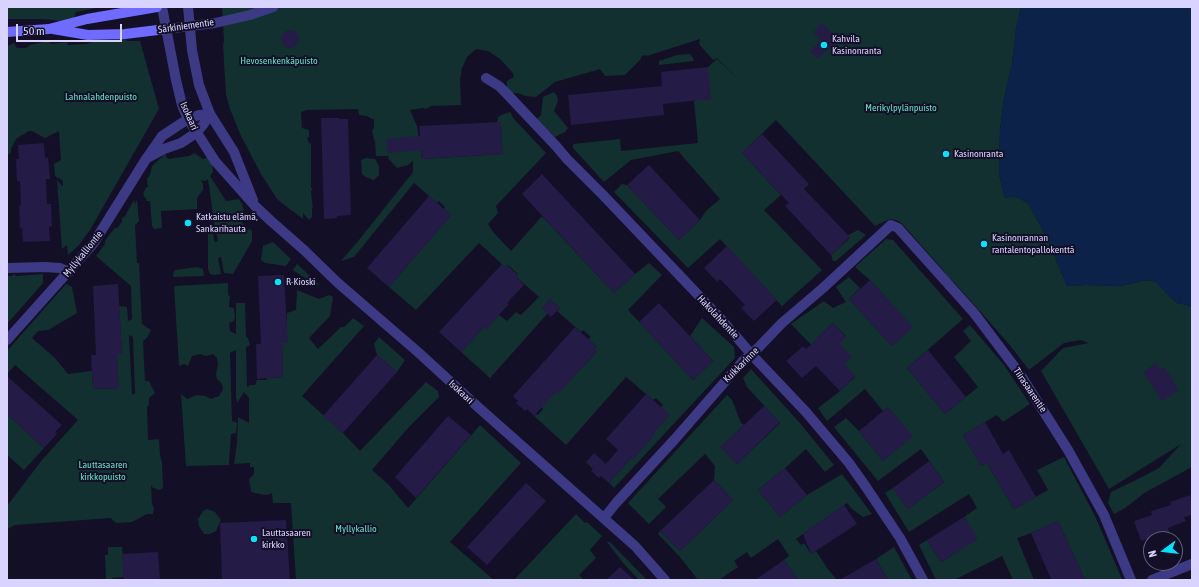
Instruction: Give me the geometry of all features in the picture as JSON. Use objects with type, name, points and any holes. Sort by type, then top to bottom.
[{"type":"main road","name":"Särkiniementie","points":[[7,32],[49,29],[87,19],[157,7]]},
{"type":"main road","name":"Särkiniementie","points":[[49,29],[88,35],[125,34],[166,29]]},
{"type":"street","name":"Isokaari","points":[[162,7],[182,105],[196,133],[215,161],[255,206],[344,288],[420,353],[478,407],[635,546],[666,580]]},
{"type":"street","name":"Isokaari","points":[[188,7],[191,26],[192,50],[198,78],[210,114],[234,152],[255,206]]},
{"type":"street","name":"Särkiniementie","points":[[166,29],[215,23],[250,15],[273,7]]},
{"type":"street","name":"Hakolahdentie","points":[[486,78],[499,86],[506,93],[567,159],[722,320],[751,354],[806,412],[849,463],[875,500],[900,538],[923,580]]},
{"type":"street","name":"Myllykalliontie","points":[[7,340],[93,244],[162,136],[188,119],[199,115],[210,114]]},
{"type":"street","name":"Myllykalliontie","points":[[146,159],[164,149],[181,143],[196,133],[210,114]]},
{"type":"street","name":"Kuikkarinne","points":[[604,518],[675,439],[719,387],[751,354],[782,323],[891,226]]},
{"type":"street","name":"Tiirasaarentie","points":[[891,226],[898,228],[974,313],[1020,374],[1068,450],[1104,515],[1131,580]]},
{"type":"street","points":[[7,268],[45,267],[60,268],[69,272]]},
{"type":"street","points":[[1152,580],[1192,564]]},
{"type":"green space","points":[[7,7],[101,7],[76,12],[74,18],[67,23],[41,19],[7,19]]},
{"type":"green space","points":[[222,7],[1021,7],[1016,29],[1012,64],[1004,98],[1000,131],[999,174],[1005,198],[1015,196],[1028,203],[1047,238],[1067,286],[1119,286],[1147,280],[1156,282],[1177,303],[1192,306],[1192,467],[1146,492],[1125,508],[1114,514],[1108,503],[1111,492],[1159,468],[1181,444],[1109,489],[1041,371],[1063,348],[1089,343],[1081,340],[1064,343],[1029,370],[1009,344],[899,221],[891,219],[875,226],[776,120],[742,153],[781,195],[764,210],[822,270],[782,306],[720,239],[688,268],[614,192],[622,184],[627,185],[679,240],[700,220],[706,211],[720,199],[678,151],[631,160],[604,182],[573,148],[573,144],[620,139],[621,151],[698,143],[694,101],[708,67],[717,59],[738,79],[717,58],[713,60],[699,44],[700,39],[647,56],[642,56],[641,59],[625,75],[605,76],[600,69],[555,82],[536,97],[512,93],[507,88],[507,81],[514,77],[513,73],[500,59],[488,51],[476,49],[467,57],[462,68],[460,80],[461,105],[431,106],[426,109],[410,110],[417,126],[422,159],[502,154],[501,127],[497,125],[498,117],[510,112],[514,119],[546,153],[496,206],[498,213],[488,224],[493,232],[511,251],[542,216],[614,293],[649,263],[662,275],[628,310],[693,380],[713,361],[690,336],[702,318],[734,347],[735,358],[614,488],[609,483],[631,458],[633,459],[669,415],[661,407],[663,405],[656,398],[653,400],[626,377],[566,445],[534,416],[536,414],[538,415],[543,409],[541,407],[556,391],[558,393],[591,358],[596,352],[594,350],[597,347],[588,339],[591,337],[583,330],[581,332],[557,311],[560,308],[550,299],[542,308],[548,313],[490,378],[461,352],[484,327],[486,329],[499,315],[507,321],[516,312],[521,315],[539,297],[516,277],[518,274],[508,265],[505,267],[479,243],[416,310],[389,287],[451,215],[444,209],[445,207],[439,201],[437,203],[414,183],[354,257],[341,261],[413,172],[413,161],[408,165],[397,168],[388,158],[389,156],[376,156],[375,140],[372,130],[374,128],[374,119],[359,115],[358,109],[307,110],[301,112],[302,128],[309,130],[309,137],[307,138],[311,144],[311,188],[313,189],[311,191],[313,207],[312,217],[309,220],[303,213],[303,219],[277,199],[261,174],[241,136],[230,109],[226,95]]},
{"type":"green space","name":"Lahnalahdenpuisto","points":[[120,38],[127,41],[140,41],[159,109],[90,230],[79,245],[68,255],[67,245],[62,249],[57,180],[63,187],[63,181],[55,176],[54,164],[61,160],[59,131],[45,138],[32,131],[29,131],[16,139],[11,149],[11,153],[7,155],[7,46],[14,43],[17,48],[26,48],[30,45],[48,41],[51,44],[67,42],[68,45],[86,44],[97,41],[110,41]]},
{"type":"green space","points":[[690,54],[694,61],[659,65],[659,61],[677,55]]},
{"type":"green space","points":[[554,92],[558,101],[554,111],[568,128],[565,132],[555,137],[537,119],[541,115],[543,97]]},
{"type":"green space","points":[[194,153],[203,159],[208,157],[212,159],[213,172],[210,176],[226,201],[239,199],[245,215],[241,221],[247,230],[250,229],[252,231],[252,241],[233,274],[224,273],[221,257],[218,258],[221,274],[210,274],[208,269],[208,233],[212,231],[215,242],[218,241],[208,179],[205,181],[201,180],[203,190],[197,198],[197,209],[161,211],[162,228],[154,229],[152,226],[150,201],[147,201],[143,194],[146,187],[148,187],[147,179],[150,175],[152,166],[165,154],[168,159],[189,156]]},
{"type":"green space","points":[[366,158],[375,159],[379,166],[379,175],[374,180],[362,174],[361,160]]},
{"type":"green space","name":"Lauttasaaren kirkkopuisto","points":[[134,200],[135,204],[137,200],[139,222],[135,225],[137,263],[139,263],[142,324],[151,330],[147,338],[143,341],[145,381],[149,381],[155,393],[149,398],[149,405],[147,407],[148,440],[159,439],[163,488],[160,490],[153,488],[151,485],[152,504],[154,508],[153,514],[147,514],[132,522],[117,523],[111,518],[15,525],[7,529],[7,506],[42,460],[78,420],[15,365],[7,374],[7,351],[66,284],[72,287],[77,313],[48,330],[38,331],[32,338],[55,358],[68,374],[92,371],[93,389],[118,388],[117,354],[122,354],[119,306],[127,307],[128,321],[132,319],[131,286],[96,256],[105,244],[105,241],[109,235],[119,226],[122,218],[125,216]],"holes":[[[129,335],[133,337],[135,393],[132,395]]]},
{"type":"green space","points":[[858,230],[866,235],[836,261],[833,261],[831,255],[850,238],[848,235]]},
{"type":"green space","points":[[886,239],[893,240],[963,319],[907,368],[945,414],[978,387],[954,357],[971,341],[963,331],[970,325],[1004,365],[1030,404],[1003,422],[997,415],[963,435],[981,466],[987,463],[1014,509],[1048,490],[1037,470],[1064,457],[1095,516],[1122,579],[1121,580],[1085,580],[1058,521],[1017,538],[1034,580],[1013,580],[1002,556],[954,580],[936,580],[919,545],[927,540],[941,562],[977,539],[964,517],[977,508],[969,494],[909,532],[885,493],[893,488],[908,509],[944,482],[921,449],[878,481],[834,427],[846,418],[859,431],[883,461],[912,436],[888,407],[883,411],[865,389],[827,421],[818,408],[855,377],[844,364],[839,343],[846,336],[833,323],[818,337],[830,350],[822,356],[791,324],[824,301],[833,308],[846,302],[836,287],[849,277],[860,288],[849,299],[892,346],[912,327],[870,280],[855,267]]},
{"type":"green space","points":[[273,242],[291,259],[286,266],[265,263],[261,260],[263,246]]},
{"type":"green space","points":[[297,264],[319,284],[314,284],[293,270]]},
{"type":"green space","points":[[197,267],[203,269],[204,276],[173,276],[175,270]]},
{"type":"green space","points":[[14,274],[16,276],[43,274],[43,283],[7,324],[7,276],[12,276]]},
{"type":"green space","name":"Myllykallio","points":[[228,283],[228,295],[230,296],[229,307],[234,308],[235,316],[234,321],[229,323],[230,331],[236,334],[236,303],[245,303],[246,337],[248,338],[250,345],[246,347],[247,387],[255,385],[257,380],[283,377],[282,343],[287,343],[287,313],[296,310],[297,290],[319,299],[329,295],[333,297],[330,316],[309,338],[318,349],[341,327],[344,327],[353,318],[364,326],[302,396],[343,433],[360,451],[426,382],[438,391],[439,397],[408,428],[372,470],[388,484],[408,508],[480,425],[521,463],[450,542],[494,580],[296,580],[291,503],[273,503],[272,493],[267,495],[251,492],[249,479],[254,474],[254,467],[250,467],[250,463],[234,464],[237,443],[238,417],[249,423],[249,398],[244,392],[237,403],[236,350],[230,353],[232,421],[237,423],[236,433],[231,434],[229,465],[186,466],[181,394],[187,399],[197,395],[205,396],[211,399],[219,396],[223,389],[222,384],[217,379],[217,358],[213,354],[206,356],[200,354],[192,356],[188,366],[184,364],[179,366],[174,286]]},
{"type":"green space","points":[[379,337],[405,360],[397,372],[377,355],[374,344]]},
{"type":"green space","points":[[751,369],[799,422],[834,465],[825,472],[806,449],[758,490],[780,517],[807,495],[842,474],[872,514],[863,517],[852,509],[847,503],[796,539],[801,545],[804,543],[811,554],[816,551],[837,580],[798,580],[784,560],[789,556],[778,539],[751,558],[747,552],[734,561],[738,567],[719,580],[698,580],[680,557],[658,534],[660,531],[680,551],[733,500],[714,480],[715,466],[705,454],[658,499],[666,507],[649,524],[628,503],[727,395],[732,400],[741,423],[744,425],[721,447],[737,464],[780,423],[747,387],[743,378]]},
{"type":"green space","points":[[7,414],[44,448],[24,470],[7,455]]},
{"type":"green space","points":[[207,509],[215,512],[221,520],[216,531],[210,534],[204,534],[199,526],[198,519],[203,511]]},
{"type":"green space","points":[[576,514],[602,536],[590,550],[596,558],[579,575],[584,580],[514,580]]},
{"type":"green space","points":[[607,542],[610,542],[647,580],[639,580],[623,563]]},
{"type":"green space","points":[[108,547],[122,547],[124,577],[106,580],[105,555],[108,555]]},
{"type":"green space","points":[[894,547],[912,580],[888,580],[876,559]]},
{"type":"water","points":[[1021,7],[1192,7],[1192,306],[1177,303],[1156,282],[1147,280],[1119,286],[1067,286],[1047,238],[1028,203],[1015,196],[1005,198],[999,174],[1000,131],[1004,98],[1012,64],[1016,29]]},
{"type":"building","name":"Kahvila Kasinonranta","points":[[822,23],[839,40],[817,59],[810,51],[821,41],[813,32]]},
{"type":"building","points":[[290,30],[296,33],[299,39],[296,45],[290,48],[284,45],[281,39],[284,33]]},
{"type":"building","points":[[708,67],[711,99],[663,104],[664,115],[571,125],[568,95],[662,86],[661,72]]},
{"type":"building","points":[[321,118],[348,119],[351,215],[324,219]]},
{"type":"building","points":[[500,122],[503,154],[422,159],[421,150],[388,153],[386,139],[420,136],[419,126]]},
{"type":"building","points":[[762,134],[809,184],[804,189],[850,237],[831,255],[785,206],[789,203],[742,153]]},
{"type":"building","points":[[44,143],[45,158],[48,157],[50,179],[46,179],[47,204],[51,204],[52,226],[49,227],[50,241],[23,242],[22,228],[20,228],[20,181],[17,181],[16,159],[19,159],[18,145]]},
{"type":"building","points":[[649,165],[700,220],[679,240],[627,185]]},
{"type":"building","points":[[542,174],[635,274],[614,293],[522,194]]},
{"type":"building","points":[[429,196],[451,215],[389,287],[367,268]]},
{"type":"building","points":[[727,246],[777,300],[754,321],[741,308],[745,305],[720,279],[717,282],[704,268]]},
{"type":"building","points":[[502,264],[505,267],[507,265],[518,275],[516,277],[524,285],[486,329],[484,327],[461,352],[439,332]]},
{"type":"building","points":[[284,275],[288,343],[282,343],[283,377],[257,379],[256,344],[261,344],[258,276]]},
{"type":"building","points":[[870,280],[913,327],[892,346],[849,299]]},
{"type":"building","points":[[118,284],[122,354],[117,354],[119,388],[93,389],[91,355],[96,355],[93,286]]},
{"type":"building","points":[[550,299],[560,308],[551,317],[542,308]]},
{"type":"building","points":[[659,303],[713,361],[693,380],[639,322]]},
{"type":"building","points":[[833,323],[846,337],[839,343],[852,357],[844,364],[855,376],[840,391],[816,366],[802,378],[786,361],[803,346],[806,349]]},
{"type":"building","points":[[575,327],[597,347],[594,350],[596,352],[558,394],[556,391],[534,416],[527,409],[525,411],[516,403],[518,401],[513,396]]},
{"type":"building","points":[[928,350],[966,397],[945,414],[907,368]]},
{"type":"building","points":[[377,355],[397,372],[343,433],[323,416]]},
{"type":"building","points":[[1156,363],[1160,369],[1164,367],[1179,390],[1162,401],[1143,372]]},
{"type":"building","points":[[7,376],[62,425],[55,432],[57,434],[44,448],[7,414]]},
{"type":"building","points":[[646,394],[670,415],[653,433],[655,435],[632,460],[631,458],[609,483],[601,476],[599,478],[591,471],[593,469],[586,462],[594,453],[606,464],[618,450],[606,439]]},
{"type":"building","points":[[764,406],[780,422],[737,464],[721,447]]},
{"type":"building","points":[[888,407],[913,436],[883,461],[859,431]]},
{"type":"building","points":[[448,416],[471,435],[416,498],[395,477]]},
{"type":"building","points":[[985,422],[1003,454],[1009,450],[1036,497],[1014,509],[987,463],[981,466],[963,435]]},
{"type":"building","points":[[929,461],[944,482],[908,509],[893,488]]},
{"type":"building","points":[[785,468],[807,495],[780,517],[758,490]]},
{"type":"building","points":[[714,480],[733,500],[680,551],[660,531]]},
{"type":"building","points":[[526,483],[546,501],[487,565],[467,547]]},
{"type":"building","points":[[1190,495],[1192,502],[1192,515],[1184,517],[1186,521],[1168,528],[1169,531],[1143,531],[1143,540],[1141,541],[1134,521],[1152,515],[1151,511],[1171,505],[1170,502]]},
{"type":"building","points":[[844,505],[857,524],[811,554],[803,534]]},
{"type":"building","points":[[964,517],[978,539],[941,562],[927,540]]},
{"type":"building","name":"Lauttasaaren kirkko","points":[[286,520],[290,580],[222,580],[220,523]]},
{"type":"building","points":[[1058,521],[1085,580],[1052,580],[1047,570],[1031,533]]},
{"type":"building","points":[[158,552],[160,580],[124,580],[122,554]]},
{"type":"building","points":[[876,559],[888,580],[839,580],[857,570]]},
{"type":"building","points":[[784,560],[798,580],[755,580]]},
{"type":"building","points":[[620,567],[634,580],[606,580]]},
{"type":"place","name":"Kahvila Kasinonranta","points":[[824,45]]},
{"type":"place","name":"Kasinonranta","points":[[946,154]]},
{"type":"place","name":"Katkaistu elämä, Sankarihauta","points":[[188,223]]},
{"type":"place","name":"Kasinonrannan rantalentopallokenttä","points":[[984,244]]},
{"type":"place","name":"R-Kioski","points":[[278,282]]},
{"type":"place","name":"Lauttasaaren kirkko","points":[[254,539]]},
{"type":"park label","name":"Hevosenkenkäpuisto","points":[[279,61]]},
{"type":"park label","name":"Merikylpylänpuisto","points":[[901,108]]}]
